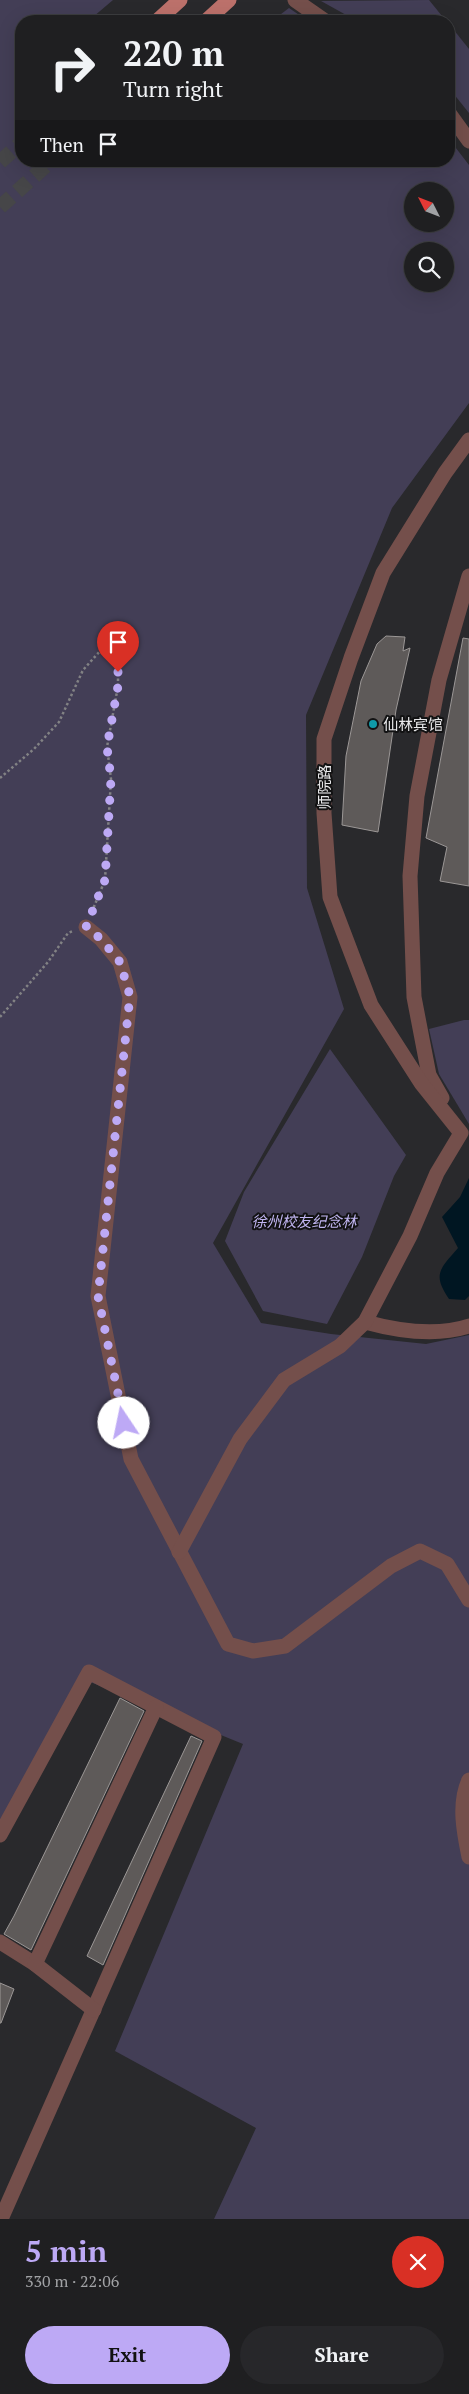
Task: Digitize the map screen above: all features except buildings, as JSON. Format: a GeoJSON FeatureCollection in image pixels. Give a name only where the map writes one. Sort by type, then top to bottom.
{"type":"FeatureCollection","features":[{"type":"Feature","properties":{"kind":"main road"},"geometry":{"type":"LineString","coordinates":[[164,15],[180,0]]}},
{"type":"Feature","properties":{"kind":"main road"},"geometry":{"type":"LineString","coordinates":[[213,15],[229,0]]}},
{"type":"Feature","properties":{"kind":"street"},"geometry":{"type":"LineString","coordinates":[[295,0],[316,15]]}},
{"type":"Feature","properties":{"kind":"street"},"geometry":{"type":"LineString","coordinates":[[455,121],[469,141]]}},
{"type":"Feature","properties":{"kind":"street","name":"师院路"},"geometry":{"type":"LineString","coordinates":[[465,1139],[421,1083],[371,1005],[330,897],[324,813],[324,738],[383,573],[445,473],[469,440]]}},
{"type":"Feature","properties":{"kind":"street"},"geometry":{"type":"LineString","coordinates":[[179,1552],[240,1439],[284,1380],[340,1346],[365,1322],[410,1236],[437,1174],[465,1139],[429,1075],[414,997],[410,876],[417,796],[439,680],[469,576]]}},
{"type":"Feature","properties":{"kind":"street"},"geometry":{"type":"LineString","coordinates":[[86,927],[101,939],[120,962],[130,996],[98,1296],[131,1459],[228,1644],[253,1651],[285,1646],[384,1572],[420,1551],[447,1564],[469,1600]]}},
{"type":"Feature","properties":{"kind":"street"},"geometry":{"type":"LineString","coordinates":[[365,1322],[386,1328],[428,1332],[469,1326]]}},
{"type":"Feature","properties":{"kind":"street"},"geometry":{"type":"LineString","coordinates":[[0,1835],[89,1672],[214,1737],[1,2219]]}},
{"type":"Feature","properties":{"kind":"street"},"geometry":{"type":"LineString","coordinates":[[34,1964],[156,1707]]}},
{"type":"Feature","properties":{"kind":"street"},"geometry":{"type":"LineString","coordinates":[[469,1780],[466,1786],[462,1827],[469,1857]]}},
{"type":"Feature","properties":{"kind":"street"},"geometry":{"type":"LineString","coordinates":[[0,1942],[34,1964],[94,2010]]}},
{"type":"Feature","properties":{"kind":"path"},"geometry":{"type":"LineString","coordinates":[[0,778],[34,749],[59,722],[83,670],[101,650],[118,658],[118,686],[107,747],[111,779],[105,880],[86,927],[68,933],[48,962],[0,1017]]}},
{"type":"Feature","properties":{"kind":"green space"},"geometry":{"type":"Polygon","coordinates":[[[0,0],[113,0],[95,15],[15,15],[15,167],[455,167],[455,147],[469,165],[469,403],[392,508],[306,715],[307,888],[344,1009],[213,1243],[261,1323],[331,1334],[426,1344],[469,1335],[469,2219],[214,2219],[256,2128],[115,2051],[243,1744],[83,1679],[0,1825],[0,0]]]}},
{"type":"Feature","properties":{"kind":"green space"},"geometry":{"type":"Polygon","coordinates":[[[429,0],[441,15],[346,15],[321,1],[429,0]]]}},
{"type":"Feature","properties":{"kind":"green space"},"geometry":{"type":"Polygon","coordinates":[[[289,8],[299,15],[280,15],[289,8]]]}},
{"type":"Feature","properties":{"kind":"green space"},"geometry":{"type":"Polygon","coordinates":[[[455,32],[469,49],[469,113],[455,96],[455,32]]]}},
{"type":"Feature","properties":{"kind":"green space"},"geometry":{"type":"Polygon","coordinates":[[[469,1020],[469,1124],[439,1074],[429,1029],[469,1020]]]}},
{"type":"Feature","properties":{"kind":"green space","name":"徐州校友纪念林"},"geometry":{"type":"Polygon","coordinates":[[[330,1049],[406,1155],[394,1176],[362,1257],[327,1324],[263,1311],[225,1241],[244,1192],[330,1049]]]}},
{"type":"Feature","properties":{"kind":"water"},"geometry":{"type":"Polygon","coordinates":[[[469,1178],[469,1296],[465,1300],[449,1299],[441,1283],[440,1272],[458,1248],[442,1217],[460,1197],[469,1178]]]}},
{"type":"Feature","properties":{"kind":"tunnel"},"geometry":{"type":"LineString","coordinates":[[0,162],[15,148]]}},
{"type":"Feature","properties":{"kind":"tunnel"},"geometry":{"type":"LineString","coordinates":[[0,207],[44,167]]}},
{"type":"Feature","properties":{"kind":"place","name":"仙林宾馆"},"geometry":{"type":"Point","coordinates":[373,724]}},
{"type":"Feature","properties":{"kind":"route"},"geometry":{"type":"LineString","coordinates":[[118,672],[118,686],[107,747],[111,779],[105,880],[86,927],[101,939],[120,962],[130,996],[98,1296],[124,1423]]}}]}
